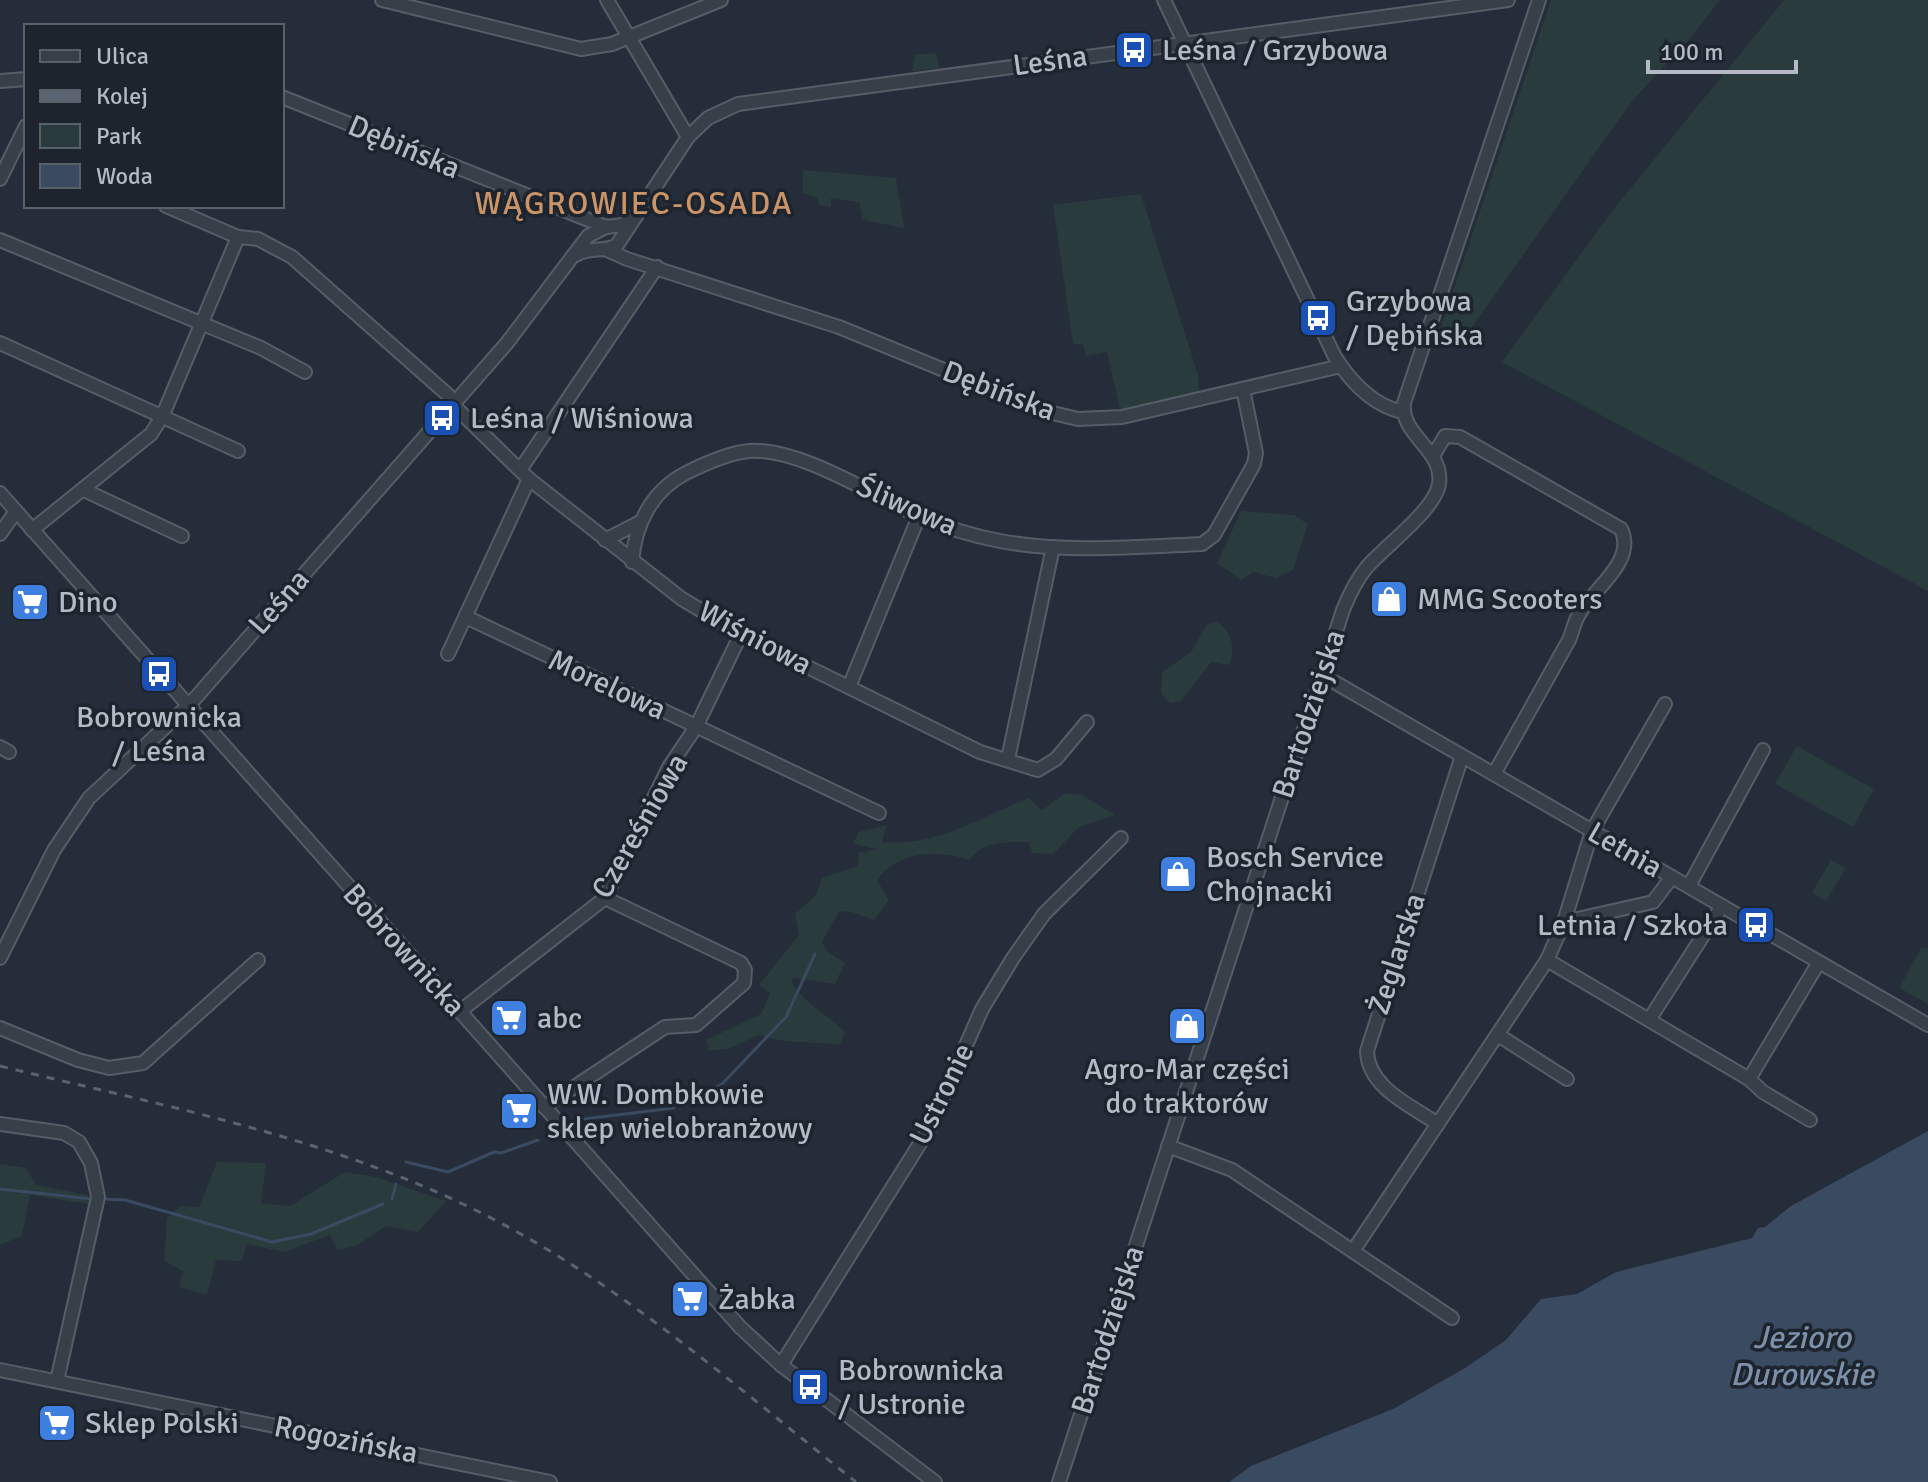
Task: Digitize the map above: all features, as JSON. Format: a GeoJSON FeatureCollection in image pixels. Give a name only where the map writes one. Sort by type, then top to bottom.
{"type":"FeatureCollection","features":[{"type":"Feature","properties":{"kind":"street"},"geometry":{"type":"LineString","coordinates":[[382,0],[581,49],[597,48],[628,37],[684,7],[721,0]]}},
{"type":"Feature","properties":{"kind":"street"},"geometry":{"type":"LineString","coordinates":[[607,0],[688,137]]}},
{"type":"Feature","properties":{"kind":"street"},"geometry":{"type":"LineString","coordinates":[[1164,0],[1341,366],[1376,402],[1403,412]]}},
{"type":"Feature","properties":{"kind":"street","name":"Leśna"},"geometry":{"type":"LineString","coordinates":[[0,958],[54,850],[83,805],[188,706],[520,329],[576,255],[607,237],[628,232],[639,208],[688,137],[713,115],[745,103],[1508,0]]}},
{"type":"Feature","properties":{"kind":"street"},"geometry":{"type":"LineString","coordinates":[[1494,774],[1569,640],[1577,616],[1625,550],[1626,539],[1621,529],[1460,437],[1445,436],[1433,456],[1406,424],[1403,412],[1535,1]]}},
{"type":"Feature","properties":{"kind":"street"},"geometry":{"type":"LineString","coordinates":[[0,81],[24,79]]}},
{"type":"Feature","properties":{"kind":"street","name":"Dębińska"},"geometry":{"type":"LineString","coordinates":[[284,98],[572,215],[637,261],[839,327],[1067,417],[1122,417],[1341,366]]}},
{"type":"Feature","properties":{"kind":"street"},"geometry":{"type":"LineString","coordinates":[[0,179],[23,144]]}},
{"type":"Feature","properties":{"kind":"street","name":"Wiśniowa"},"geometry":{"type":"LineString","coordinates":[[171,208],[238,237],[258,239],[292,257],[448,395],[453,405],[524,474],[682,599],[741,634],[980,752],[1038,770],[1056,759],[1087,722]]}},
{"type":"Feature","properties":{"kind":"street"},"geometry":{"type":"LineString","coordinates":[[32,530],[151,434],[162,417],[238,237]]}},
{"type":"Feature","properties":{"kind":"street"},"geometry":{"type":"LineString","coordinates":[[0,240],[261,348],[305,372]]}},
{"type":"Feature","properties":{"kind":"street"},"geometry":{"type":"LineString","coordinates":[[448,654],[524,474],[657,267]]}},
{"type":"Feature","properties":{"kind":"street"},"geometry":{"type":"LineString","coordinates":[[0,343],[238,451]]}},
{"type":"Feature","properties":{"kind":"street","name":"Śliwowa"},"geometry":{"type":"LineString","coordinates":[[632,562],[634,534],[640,521],[675,479],[702,465],[748,451],[776,453],[861,484],[919,516],[1001,542],[1053,547],[1202,544],[1214,535],[1254,464],[1256,453],[1243,389]]}},
{"type":"Feature","properties":{"kind":"street","name":"Bartodziejska"},"geometry":{"type":"LineString","coordinates":[[1059,1482],[1321,678],[1354,586],[1367,567],[1436,495],[1439,476],[1433,456]]}},
{"type":"Feature","properties":{"kind":"street"},"geometry":{"type":"LineString","coordinates":[[84,490],[182,536]]}},
{"type":"Feature","properties":{"kind":"street","name":"Bobrownicka"},"geometry":{"type":"LineString","coordinates":[[0,493],[720,1306],[781,1365],[935,1482]]}},
{"type":"Feature","properties":{"kind":"street"},"geometry":{"type":"LineString","coordinates":[[0,534],[16,511]]}},
{"type":"Feature","properties":{"kind":"street"},"geometry":{"type":"LineString","coordinates":[[849,687],[919,516]]}},
{"type":"Feature","properties":{"kind":"street","name":"Śliwowa"},"geometry":{"type":"LineString","coordinates":[[605,540],[640,521]]}},
{"type":"Feature","properties":{"kind":"street"},"geometry":{"type":"LineString","coordinates":[[1008,759],[1053,547]]}},
{"type":"Feature","properties":{"kind":"street","name":"Morelowa"},"geometry":{"type":"LineString","coordinates":[[466,617],[879,813]]}},
{"type":"Feature","properties":{"kind":"street","name":"Czereśniowa"},"geometry":{"type":"LineString","coordinates":[[459,1012],[605,898],[669,767],[696,727],[741,634]]}},
{"type":"Feature","properties":{"kind":"street","name":"Letnia"},"geometry":{"type":"LineString","coordinates":[[1321,678],[1336,683],[1928,1025]]}},
{"type":"Feature","properties":{"kind":"street"},"geometry":{"type":"LineString","coordinates":[[1353,1251],[1547,960],[1564,922],[1592,831],[1665,704]]}},
{"type":"Feature","properties":{"kind":"street"},"geometry":{"type":"LineString","coordinates":[[1689,886],[1763,750]]}},
{"type":"Feature","properties":{"kind":"street","name":"Żeglarska"},"geometry":{"type":"LineString","coordinates":[[1438,1124],[1379,1082],[1370,1070],[1367,1051],[1462,756]]}},
{"type":"Feature","properties":{"kind":"street","name":"Ustronie"},"geometry":{"type":"LineString","coordinates":[[781,1365],[929,1129],[982,1009],[1013,958],[1044,914],[1121,838]]}},
{"type":"Feature","properties":{"kind":"street"},"geometry":{"type":"LineString","coordinates":[[1564,922],[1653,902],[1672,877]]}},
{"type":"Feature","properties":{"kind":"street"},"geometry":{"type":"LineString","coordinates":[[544,1107],[665,1027],[696,1025],[744,983],[745,970],[741,963],[605,898]]}},
{"type":"Feature","properties":{"kind":"street"},"geometry":{"type":"LineString","coordinates":[[1649,1020],[1722,906]]}},
{"type":"Feature","properties":{"kind":"street"},"geometry":{"type":"LineString","coordinates":[[0,1028],[109,1068],[143,1063],[258,960]]}},
{"type":"Feature","properties":{"kind":"street"},"geometry":{"type":"LineString","coordinates":[[1547,960],[1749,1079],[1763,1092],[1810,1120]]}},
{"type":"Feature","properties":{"kind":"street"},"geometry":{"type":"LineString","coordinates":[[1749,1079],[1819,962]]}},
{"type":"Feature","properties":{"kind":"street"},"geometry":{"type":"LineString","coordinates":[[1498,1035],[1567,1079]]}},
{"type":"Feature","properties":{"kind":"street"},"geometry":{"type":"LineString","coordinates":[[0,1124],[64,1133],[79,1142],[91,1163],[98,1197],[57,1381]]}},
{"type":"Feature","properties":{"kind":"street"},"geometry":{"type":"LineString","coordinates":[[1168,1146],[1232,1170],[1452,1318]]}},
{"type":"Feature","properties":{"kind":"street","name":"Rogozińska"},"geometry":{"type":"LineString","coordinates":[[0,1370],[550,1482]]}},
{"type":"Feature","properties":{"kind":"street","name":"Bartodziejska"},"geometry":{"type":"LineString","coordinates":[[1052,1482],[1064,1462]]}},
{"type":"Feature","properties":{"kind":"green space"},"geometry":{"type":"Polygon","coordinates":[[[1551,0],[1720,0],[1687,42],[1632,101],[1465,337],[1457,340],[1439,333],[1551,0]]]}},
{"type":"Feature","properties":{"kind":"green space"},"geometry":{"type":"Polygon","coordinates":[[[1784,0],[1928,0],[1928,591],[1502,362],[1612,211],[1784,0]]]}},
{"type":"Feature","properties":{"kind":"green space"},"geometry":{"type":"Polygon","coordinates":[[[936,54],[940,68],[912,71],[915,55],[936,54]]]}},
{"type":"Feature","properties":{"kind":"green space"},"geometry":{"type":"Polygon","coordinates":[[[803,170],[896,178],[904,228],[863,220],[859,202],[831,198],[831,207],[819,205],[818,198],[803,193],[803,170]]]}},
{"type":"Feature","properties":{"kind":"green space"},"geometry":{"type":"Polygon","coordinates":[[[1141,194],[1198,375],[1199,392],[1120,410],[1107,352],[1086,356],[1083,344],[1073,344],[1053,205],[1141,194]]]}},
{"type":"Feature","properties":{"kind":"green space"},"geometry":{"type":"Polygon","coordinates":[[[1241,511],[1294,515],[1308,524],[1293,570],[1276,578],[1253,572],[1241,580],[1217,563],[1241,511]]]}},
{"type":"Feature","properties":{"kind":"green space"},"geometry":{"type":"Polygon","coordinates":[[[1217,621],[1231,640],[1230,665],[1211,662],[1181,701],[1170,703],[1161,693],[1162,672],[1191,652],[1206,626],[1217,621]]]}},
{"type":"Feature","properties":{"kind":"green space"},"geometry":{"type":"Polygon","coordinates":[[[1797,746],[1874,789],[1853,827],[1775,784],[1797,746]]]}},
{"type":"Feature","properties":{"kind":"green space"},"geometry":{"type":"Polygon","coordinates":[[[1065,793],[1082,795],[1115,815],[1079,827],[1053,854],[1032,853],[1029,842],[1012,842],[981,849],[970,860],[932,854],[907,858],[886,870],[877,880],[889,900],[874,920],[848,911],[839,912],[822,942],[827,951],[845,963],[835,984],[794,978],[791,981],[808,1002],[845,1032],[840,1045],[789,1042],[759,1035],[728,1049],[709,1051],[706,1040],[761,1014],[770,993],[759,985],[799,935],[795,914],[816,895],[822,878],[858,866],[859,853],[876,849],[854,844],[858,832],[887,825],[882,842],[921,840],[958,829],[1029,798],[1042,810],[1065,793]]]}},
{"type":"Feature","properties":{"kind":"green space"},"geometry":{"type":"Polygon","coordinates":[[[1831,860],[1846,868],[1826,901],[1812,893],[1831,860]]]}},
{"type":"Feature","properties":{"kind":"green space"},"geometry":{"type":"Polygon","coordinates":[[[1921,948],[1928,948],[1928,1004],[1899,988],[1921,948]]]}},
{"type":"Feature","properties":{"kind":"green space"},"geometry":{"type":"Polygon","coordinates":[[[217,1162],[266,1163],[261,1203],[290,1206],[345,1172],[376,1177],[446,1201],[418,1232],[386,1226],[356,1246],[337,1250],[330,1235],[284,1252],[247,1244],[242,1261],[216,1260],[207,1295],[179,1287],[183,1271],[164,1261],[167,1218],[181,1206],[199,1207],[217,1162]]]}},
{"type":"Feature","properties":{"kind":"green space"},"geometry":{"type":"Polygon","coordinates":[[[0,1164],[26,1168],[36,1185],[88,1195],[89,1204],[30,1195],[22,1236],[0,1245],[0,1164]]]}},
{"type":"Feature","properties":{"kind":"water","name":"Jezioro Durowskie"},"geometry":{"type":"Polygon","coordinates":[[[1928,1131],[1928,1482],[1229,1482],[1251,1466],[1393,1409],[1465,1368],[1506,1340],[1541,1299],[1577,1294],[1616,1272],[1752,1238],[1758,1228],[1765,1227],[1791,1206],[1928,1131]]]}},
{"type":"Feature","properties":{"kind":"waterway"},"geometry":{"type":"LineString","coordinates":[[686,1105],[722,1084],[786,1017],[815,954]]}},
{"type":"Feature","properties":{"kind":"waterway"},"geometry":{"type":"LineString","coordinates":[[575,1120],[674,1108]]}},
{"type":"Feature","properties":{"kind":"waterway"},"geometry":{"type":"LineString","coordinates":[[406,1162],[448,1172],[494,1152],[501,1153],[538,1140]]}},
{"type":"Feature","properties":{"kind":"waterway"},"geometry":{"type":"LineString","coordinates":[[392,1199],[396,1184]]}},
{"type":"Feature","properties":{"kind":"waterway"},"geometry":{"type":"LineString","coordinates":[[0,1189],[92,1199]]}},
{"type":"Feature","properties":{"kind":"waterway"},"geometry":{"type":"LineString","coordinates":[[103,1199],[125,1200],[272,1242],[311,1234],[383,1204]]}},
{"type":"Feature","properties":{"kind":"railway"},"geometry":{"type":"LineString","coordinates":[[0,1066],[190,1111],[315,1146],[436,1192],[495,1220],[544,1247],[636,1309],[856,1482]]}},
{"type":"Feature","properties":{"kind":"place","name":"Leśna / Grzybowa"},"geometry":{"type":"Point","coordinates":[1134,50]}},
{"type":"Feature","properties":{"kind":"place","name":"Grzybowa / Dębińska"},"geometry":{"type":"Point","coordinates":[1318,318]}},
{"type":"Feature","properties":{"kind":"place","name":"Leśna / Wiśniowa"},"geometry":{"type":"Point","coordinates":[442,418]}},
{"type":"Feature","properties":{"kind":"place","name":"MMG Scooters"},"geometry":{"type":"Point","coordinates":[1389,599]}},
{"type":"Feature","properties":{"kind":"place","name":"Dino"},"geometry":{"type":"Point","coordinates":[30,602]}},
{"type":"Feature","properties":{"kind":"place","name":"Bobrownicka / Leśna"},"geometry":{"type":"Point","coordinates":[159,674]}},
{"type":"Feature","properties":{"kind":"place","name":"Bosch Service Chojnacki"},"geometry":{"type":"Point","coordinates":[1178,874]}},
{"type":"Feature","properties":{"kind":"place","name":"Letnia / Szkoła"},"geometry":{"type":"Point","coordinates":[1756,925]}},
{"type":"Feature","properties":{"kind":"place","name":"abc"},"geometry":{"type":"Point","coordinates":[509,1018]}},
{"type":"Feature","properties":{"kind":"place","name":"Agro-Mar części do traktorów"},"geometry":{"type":"Point","coordinates":[1187,1026]}},
{"type":"Feature","properties":{"kind":"place","name":"W.W. Dombkowie sklep wielobranżowy"},"geometry":{"type":"Point","coordinates":[519,1111]}},
{"type":"Feature","properties":{"kind":"place","name":"Żabka"},"geometry":{"type":"Point","coordinates":[690,1299]}},
{"type":"Feature","properties":{"kind":"place","name":"Bobrownicka / Ustronie"},"geometry":{"type":"Point","coordinates":[810,1387]}},
{"type":"Feature","properties":{"kind":"place","name":"Sklep Polski"},"geometry":{"type":"Point","coordinates":[57,1423]}},
{"type":"Feature","properties":{"kind":"district","name":"WĄGROWIEC-OSADA"},"geometry":{"type":"Point","coordinates":[634,203]}}]}
